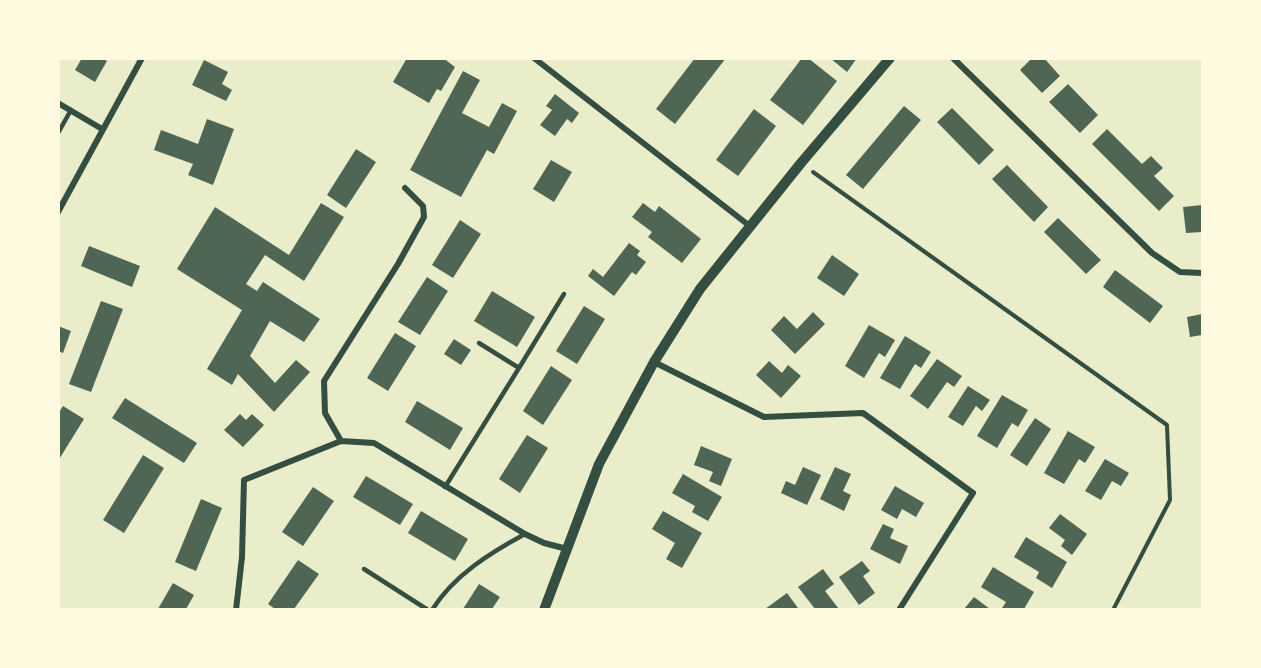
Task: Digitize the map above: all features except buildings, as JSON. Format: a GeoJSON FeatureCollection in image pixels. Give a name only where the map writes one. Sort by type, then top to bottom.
{"type":"FeatureCollection","features":[{"type":"Feature","properties":{"kind":"street"},"geometry":{"type":"LineString","coordinates":[[58,212],[142,58]]}},
{"type":"Feature","properties":{"kind":"street"},"geometry":{"type":"LineString","coordinates":[[534,58],[751,228]]}},
{"type":"Feature","properties":{"kind":"street"},"geometry":{"type":"LineString","coordinates":[[544,609],[599,464],[654,362],[699,289],[890,58]]}},
{"type":"Feature","properties":{"kind":"street"},"geometry":{"type":"LineString","coordinates":[[953,58],[1152,253],[1180,272],[1203,273]]}},
{"type":"Feature","properties":{"kind":"street"},"geometry":{"type":"LineString","coordinates":[[58,103],[102,129]]}},
{"type":"Feature","properties":{"kind":"street"},"geometry":{"type":"LineString","coordinates":[[341,441],[326,413],[324,381],[398,264],[424,217],[423,206],[405,188]]}},
{"type":"Feature","properties":{"kind":"street"},"geometry":{"type":"LineString","coordinates":[[654,362],[764,417],[863,413],[974,493],[899,609]]}},
{"type":"Feature","properties":{"kind":"street"},"geometry":{"type":"LineString","coordinates":[[236,609],[242,557],[244,480],[341,441],[374,443],[525,534],[544,543],[568,549]]}},
{"type":"Feature","properties":{"kind":"lane"},"geometry":{"type":"LineString","coordinates":[[58,133],[71,110]]}},
{"type":"Feature","properties":{"kind":"lane"},"geometry":{"type":"LineString","coordinates":[[445,487],[564,294]]}},
{"type":"Feature","properties":{"kind":"lane"},"geometry":{"type":"LineString","coordinates":[[479,343],[519,368]]}},
{"type":"Feature","properties":{"kind":"lane"},"geometry":{"type":"LineString","coordinates":[[364,569],[430,609],[442,594],[469,570],[492,552],[525,534]]}},
{"type":"Feature","properties":{"kind":"path"},"geometry":{"type":"LineString","coordinates":[[801,163],[1167,425],[1170,500],[1113,609]]}}]}
